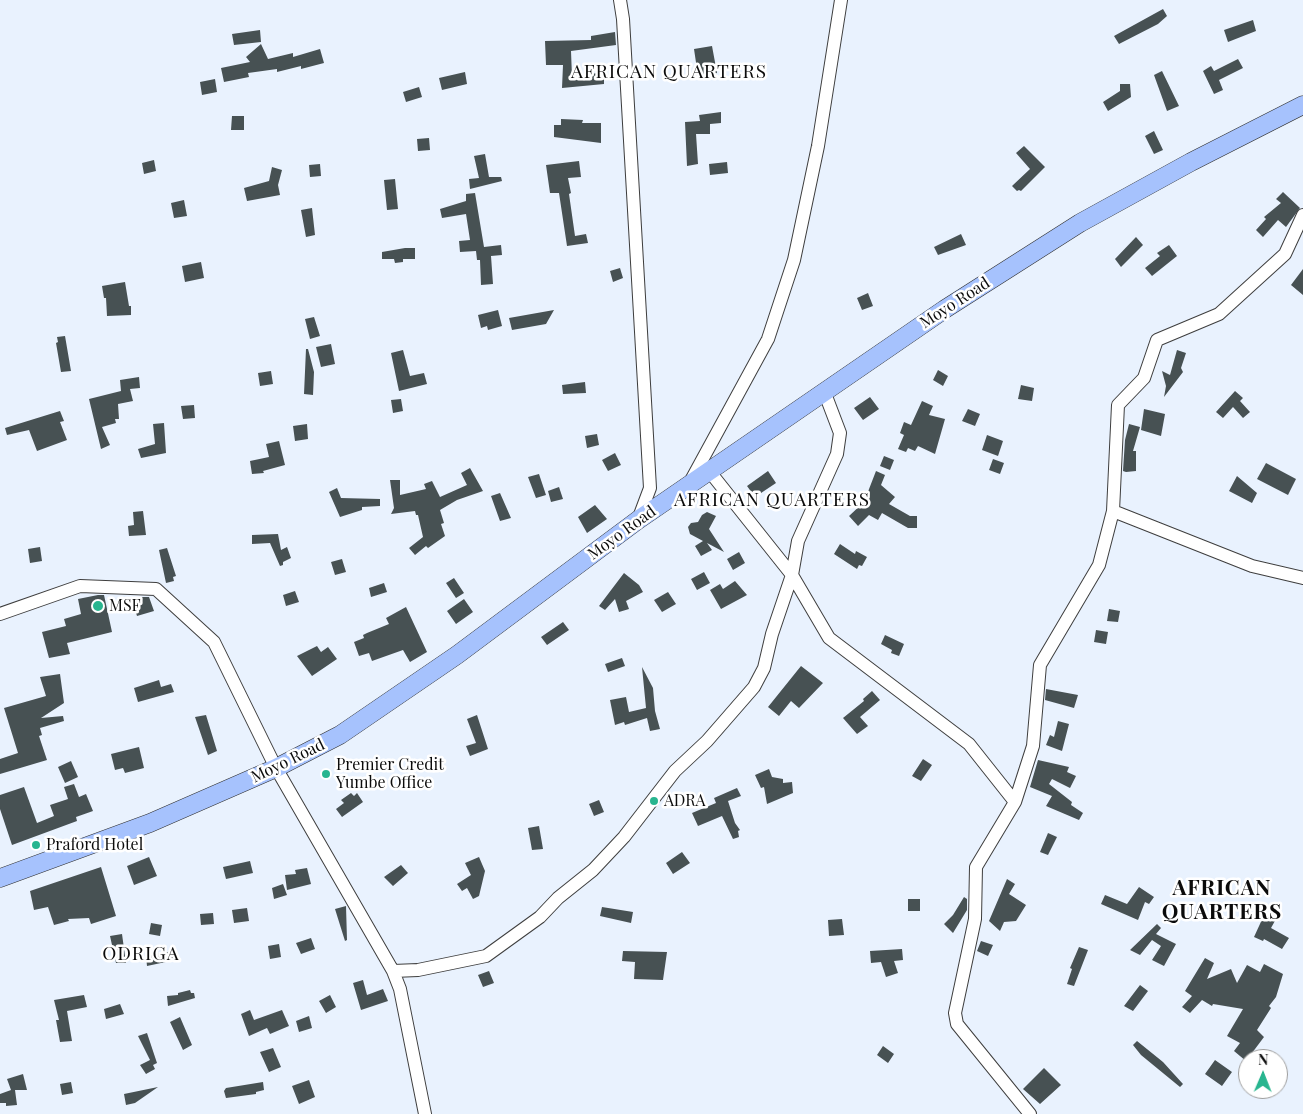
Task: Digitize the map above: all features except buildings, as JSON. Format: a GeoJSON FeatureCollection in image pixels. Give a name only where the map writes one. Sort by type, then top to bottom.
{"type":"FeatureCollection","features":[{"type":"Feature","properties":{"kind":"main road","name":"Moyo Road"},"geometry":{"type":"LineString","coordinates":[[0,878],[150,823],[276,768],[340,734],[450,661],[638,520],[946,309],[1080,223],[1191,162],[1303,105]]}},
{"type":"Feature","properties":{"kind":"street"},"geometry":{"type":"LineString","coordinates":[[620,0],[624,39],[650,488],[638,520]]}},
{"type":"Feature","properties":{"kind":"street"},"geometry":{"type":"LineString","coordinates":[[686,488],[768,339],[794,260],[818,146],[842,0]]}},
{"type":"Feature","properties":{"kind":"street"},"geometry":{"type":"LineString","coordinates":[[1030,1114],[957,1024],[955,1013],[975,919],[976,867],[1015,802],[1033,746],[1040,665],[1100,566],[1113,511],[1118,405],[1144,378],[1157,340],[1219,314],[1285,254],[1303,215]]}},
{"type":"Feature","properties":{"kind":"street"},"geometry":{"type":"LineString","coordinates":[[393,971],[418,970],[486,956],[540,917],[558,898],[593,870],[624,837],[674,772],[707,741],[754,687],[764,668],[772,634],[792,576],[798,541],[837,454],[840,433],[824,391]]}},
{"type":"Feature","properties":{"kind":"street"},"geometry":{"type":"LineString","coordinates":[[710,472],[792,576],[830,638],[968,744],[1015,802]]}},
{"type":"Feature","properties":{"kind":"street"},"geometry":{"type":"LineString","coordinates":[[1113,511],[1252,566],[1303,578]]}},
{"type":"Feature","properties":{"kind":"street"},"geometry":{"type":"LineString","coordinates":[[0,614],[80,586],[156,589],[214,642],[276,768],[393,971],[400,989],[425,1114]]}},
{"type":"Feature","properties":{"kind":"street"},"geometry":{"type":"LineString","coordinates":[[400,989],[418,970]]}},
{"type":"Feature","properties":{"kind":"place","name":"MSF"},"geometry":{"type":"Point","coordinates":[98,606]}},
{"type":"Feature","properties":{"kind":"place","name":"Premier Credit Yumbe Office"},"geometry":{"type":"Point","coordinates":[326,774]}},
{"type":"Feature","properties":{"kind":"place","name":"ADRA"},"geometry":{"type":"Point","coordinates":[654,801]}},
{"type":"Feature","properties":{"kind":"place","name":"Praford Hotel"},"geometry":{"type":"Point","coordinates":[36,845]}},
{"type":"Feature","properties":{"kind":"district","name":"AFRICAN QUARTERS"},"geometry":{"type":"Point","coordinates":[669,72]}},
{"type":"Feature","properties":{"kind":"district","name":"AFRICAN QUARTERS"},"geometry":{"type":"Point","coordinates":[772,500]}},
{"type":"Feature","properties":{"kind":"district","name":"AFRICAN QUARTERS"},"geometry":{"type":"Point","coordinates":[1222,900]}},
{"type":"Feature","properties":{"kind":"district","name":"ODRIGA"},"geometry":{"type":"Point","coordinates":[141,954]}}]}
